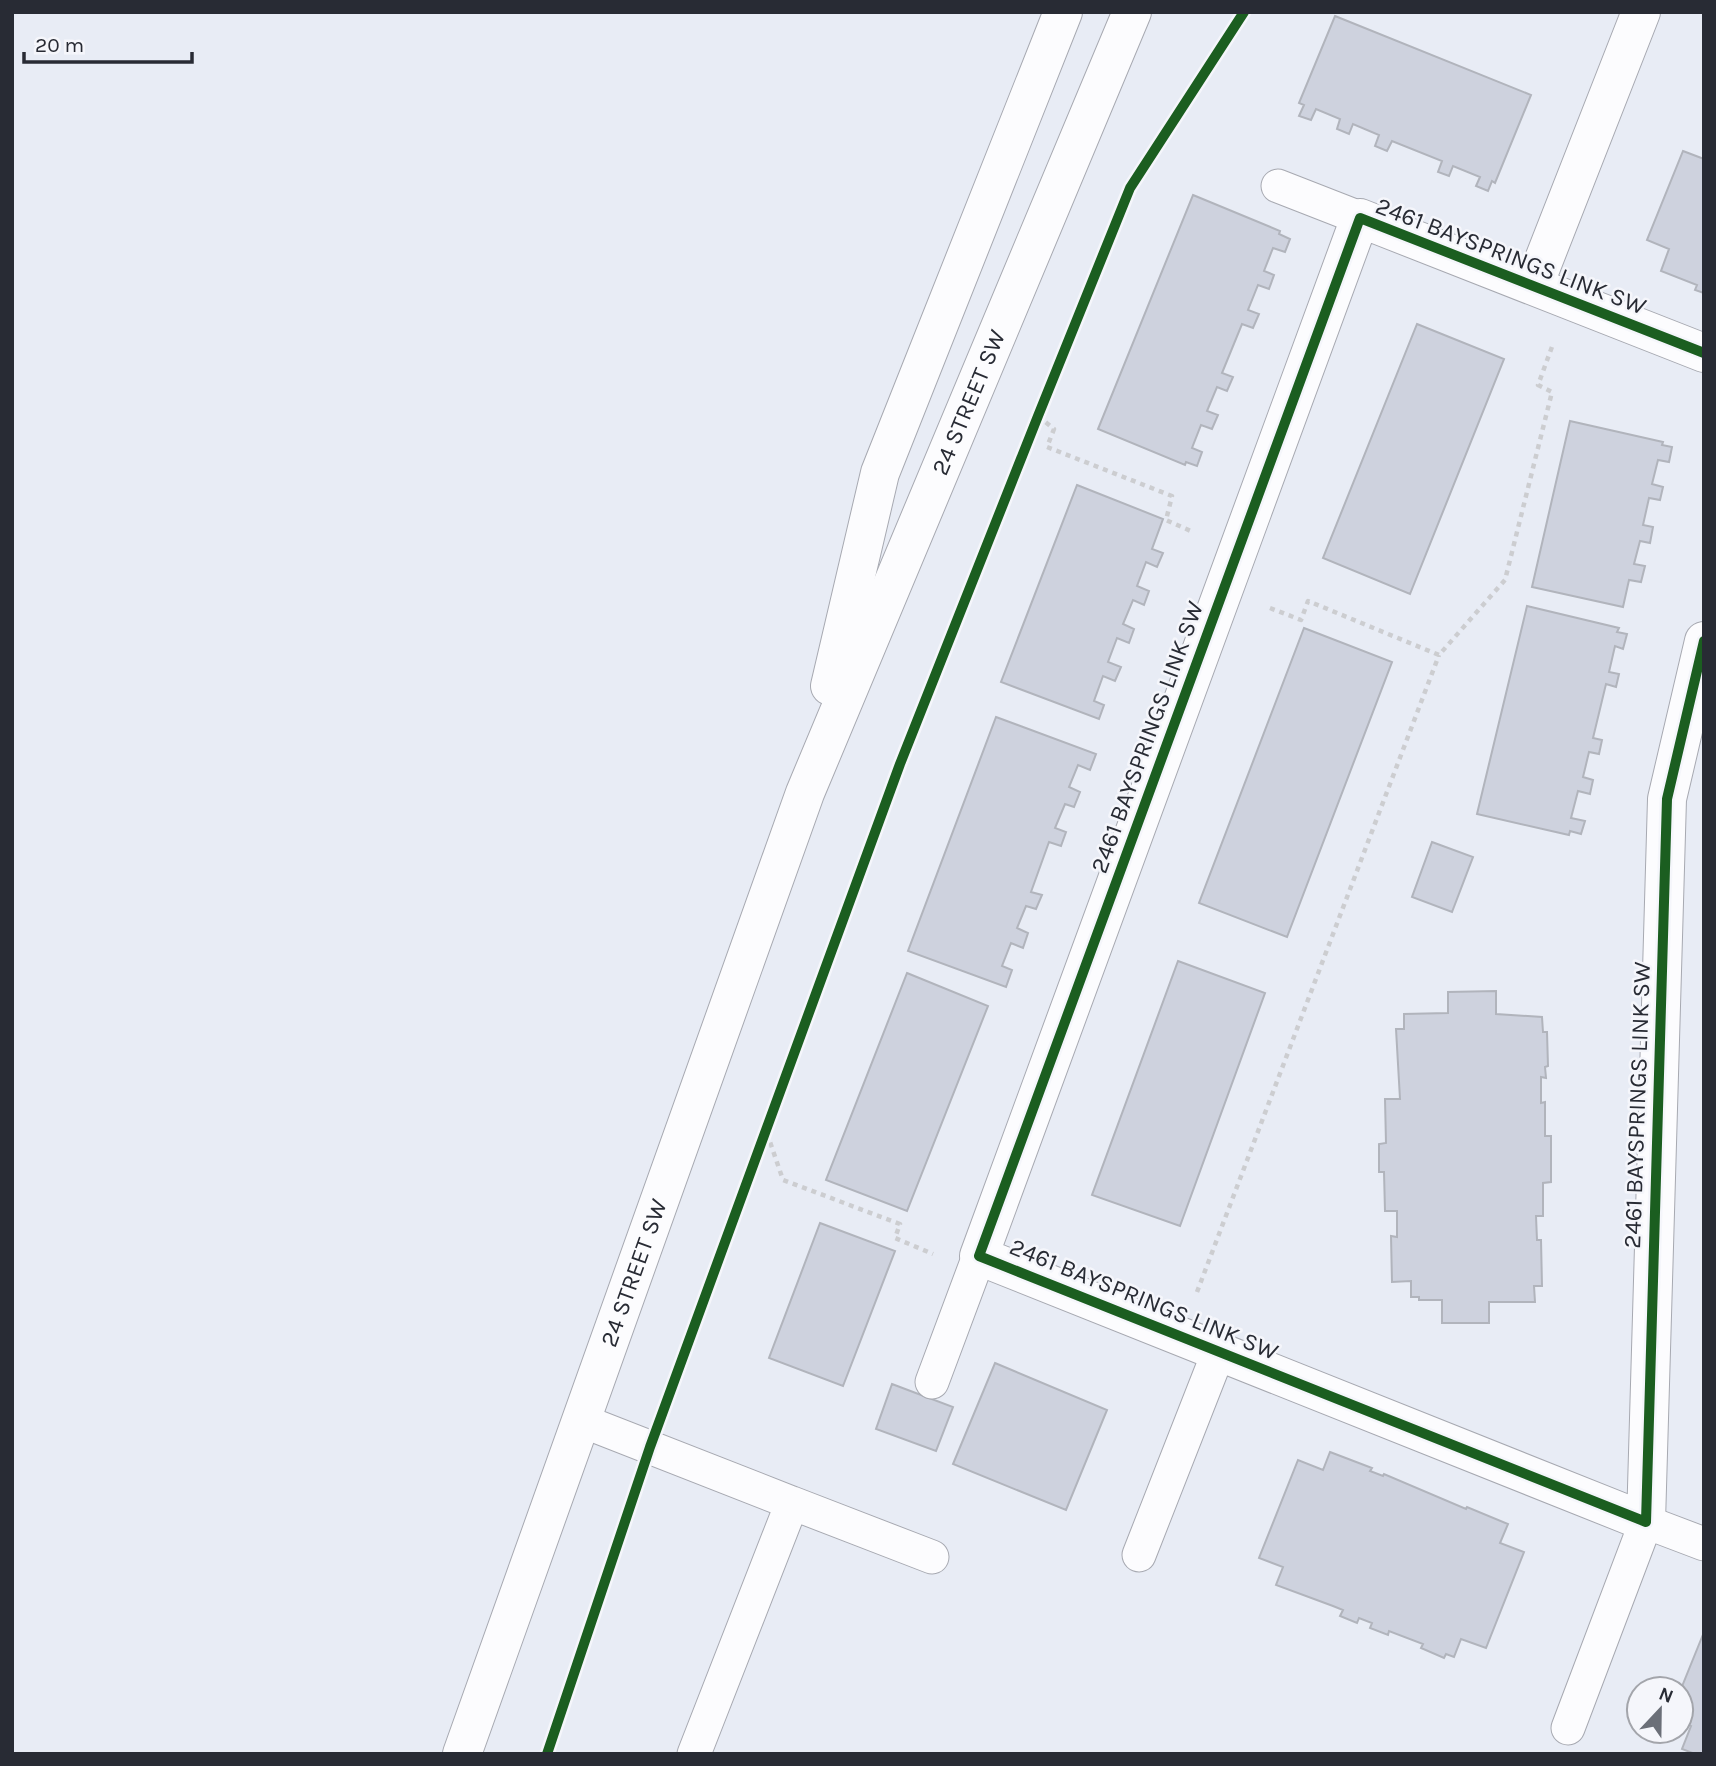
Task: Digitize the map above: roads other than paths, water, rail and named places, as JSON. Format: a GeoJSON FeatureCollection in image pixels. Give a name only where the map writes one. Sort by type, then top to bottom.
{"type":"FeatureCollection","features":[{"type":"Feature","properties":{"kind":"street","name":"24 STREET SW"},"geometry":{"type":"LineString","coordinates":[[805,793],[880,473],[1063,12]]}},
{"type":"Feature","properties":{"kind":"street","name":"2461 BAYSPRINGS LINK SW"},"geometry":{"type":"LineString","coordinates":[[1534,285],[1641,12]]}},
{"type":"Feature","properties":{"kind":"street","name":"24 STREET SW"},"geometry":{"type":"LineString","coordinates":[[462,1754],[805,793],[1134,17]]}},
{"type":"Feature","properties":{"kind":"street","name":"2461 BAYSPRINGS LINK SW"},"geometry":{"type":"LineString","coordinates":[[1704,353],[1360,218],[976,1263],[1180,1336],[1646,1522],[1667,799],[1704,641]]}},
{"type":"Feature","properties":{"kind":"lane"},"geometry":{"type":"LineString","coordinates":[[1278,186],[1360,218]]}},
{"type":"Feature","properties":{"kind":"lane"},"geometry":{"type":"LineString","coordinates":[[932,1382],[976,1263]]}},
{"type":"Feature","properties":{"kind":"lane"},"geometry":{"type":"LineString","coordinates":[[1139,1555],[1219,1352]]}},
{"type":"Feature","properties":{"kind":"lane"},"geometry":{"type":"LineString","coordinates":[[580,1420],[932,1557]]}},
{"type":"Feature","properties":{"kind":"lane"},"geometry":{"type":"LineString","coordinates":[[694,1754],[792,1503]]}},
{"type":"Feature","properties":{"kind":"lane"},"geometry":{"type":"LineString","coordinates":[[1568,1728],[1646,1522],[1704,1544]]}}]}
